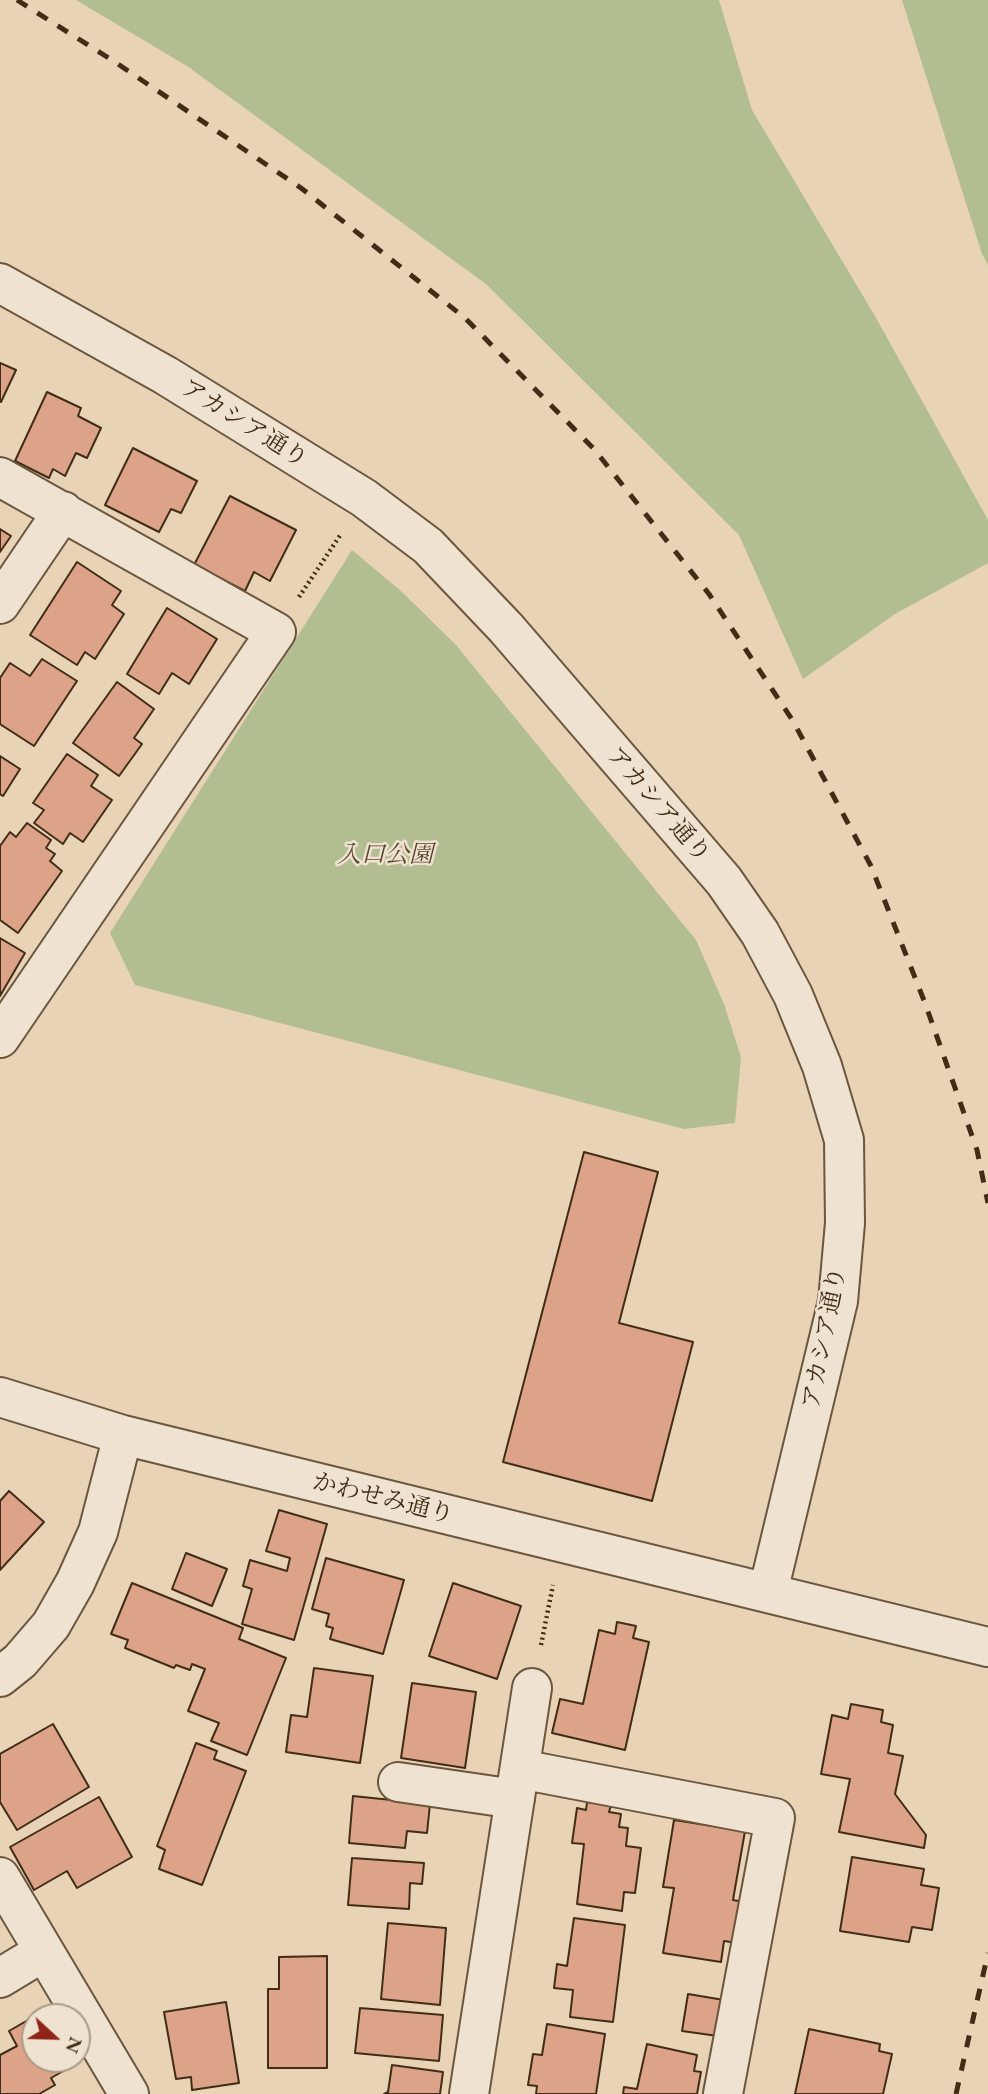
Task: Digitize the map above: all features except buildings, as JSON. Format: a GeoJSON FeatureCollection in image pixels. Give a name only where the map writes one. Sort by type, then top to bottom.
{"type":"FeatureCollection","features":[{"type":"Feature","properties":{"kind":"street","name":"アカシア通り"},"geometry":{"type":"LineString","coordinates":[[0,283],[165,375],[364,498],[428,547],[506,628],[724,881],[760,933],[793,995],[822,1066],[844,1140],[845,1223],[838,1301],[768,1592]]}},
{"type":"Feature","properties":{"kind":"street"},"geometry":{"type":"LineString","coordinates":[[0,477],[276,632],[0,1038]]}},
{"type":"Feature","properties":{"kind":"street"},"geometry":{"type":"LineString","coordinates":[[0,604],[63,511]]}},
{"type":"Feature","properties":{"kind":"street","name":"かわせみ通り"},"geometry":{"type":"LineString","coordinates":[[0,1397],[123,1435],[988,1647]]}},
{"type":"Feature","properties":{"kind":"street"},"geometry":{"type":"LineString","coordinates":[[0,1677],[20,1661],[51,1625],[75,1583],[98,1532],[123,1435]]}},
{"type":"Feature","properties":{"kind":"street"},"geometry":{"type":"LineString","coordinates":[[469,2094],[532,1688]]}},
{"type":"Feature","properties":{"kind":"street"},"geometry":{"type":"LineString","coordinates":[[398,1782],[518,1784],[775,1818],[723,2094]]}},
{"type":"Feature","properties":{"kind":"street"},"geometry":{"type":"LineString","coordinates":[[0,1877],[129,2094]]}},
{"type":"Feature","properties":{"kind":"street"},"geometry":{"type":"LineString","coordinates":[[0,1978],[43,1952]]}},
{"type":"Feature","properties":{"kind":"path"},"geometry":{"type":"LineString","coordinates":[[276,632],[364,498]]}},
{"type":"Feature","properties":{"kind":"path"},"geometry":{"type":"LineString","coordinates":[[532,1688],[562,1543]]}},
{"type":"Feature","properties":{"kind":"green space"},"geometry":{"type":"Polygon","coordinates":[[[76,0],[719,0],[752,110],[875,316],[988,520],[988,563],[895,614],[803,679],[739,535],[486,284],[187,66],[76,0]]]}},
{"type":"Feature","properties":{"kind":"green space"},"geometry":{"type":"Polygon","coordinates":[[[902,0],[988,0],[988,265],[982,254],[902,0]]]}},
{"type":"Feature","properties":{"kind":"green space","name":"入口公園"},"geometry":{"type":"Polygon","coordinates":[[[352,550],[402,592],[456,645],[696,940],[724,1004],[741,1057],[735,1123],[684,1129],[135,985],[110,933],[352,550]]]}},
{"type":"Feature","properties":{"kind":"railway"},"geometry":{"type":"LineString","coordinates":[[17,0],[115,62],[301,188],[465,318],[594,449],[709,594],[793,721],[871,866],[925,1003],[977,1150],[988,1203]]}},
{"type":"Feature","properties":{"kind":"railway"},"geometry":{"type":"LineString","coordinates":[[956,2094],[988,1953]]}}]}
